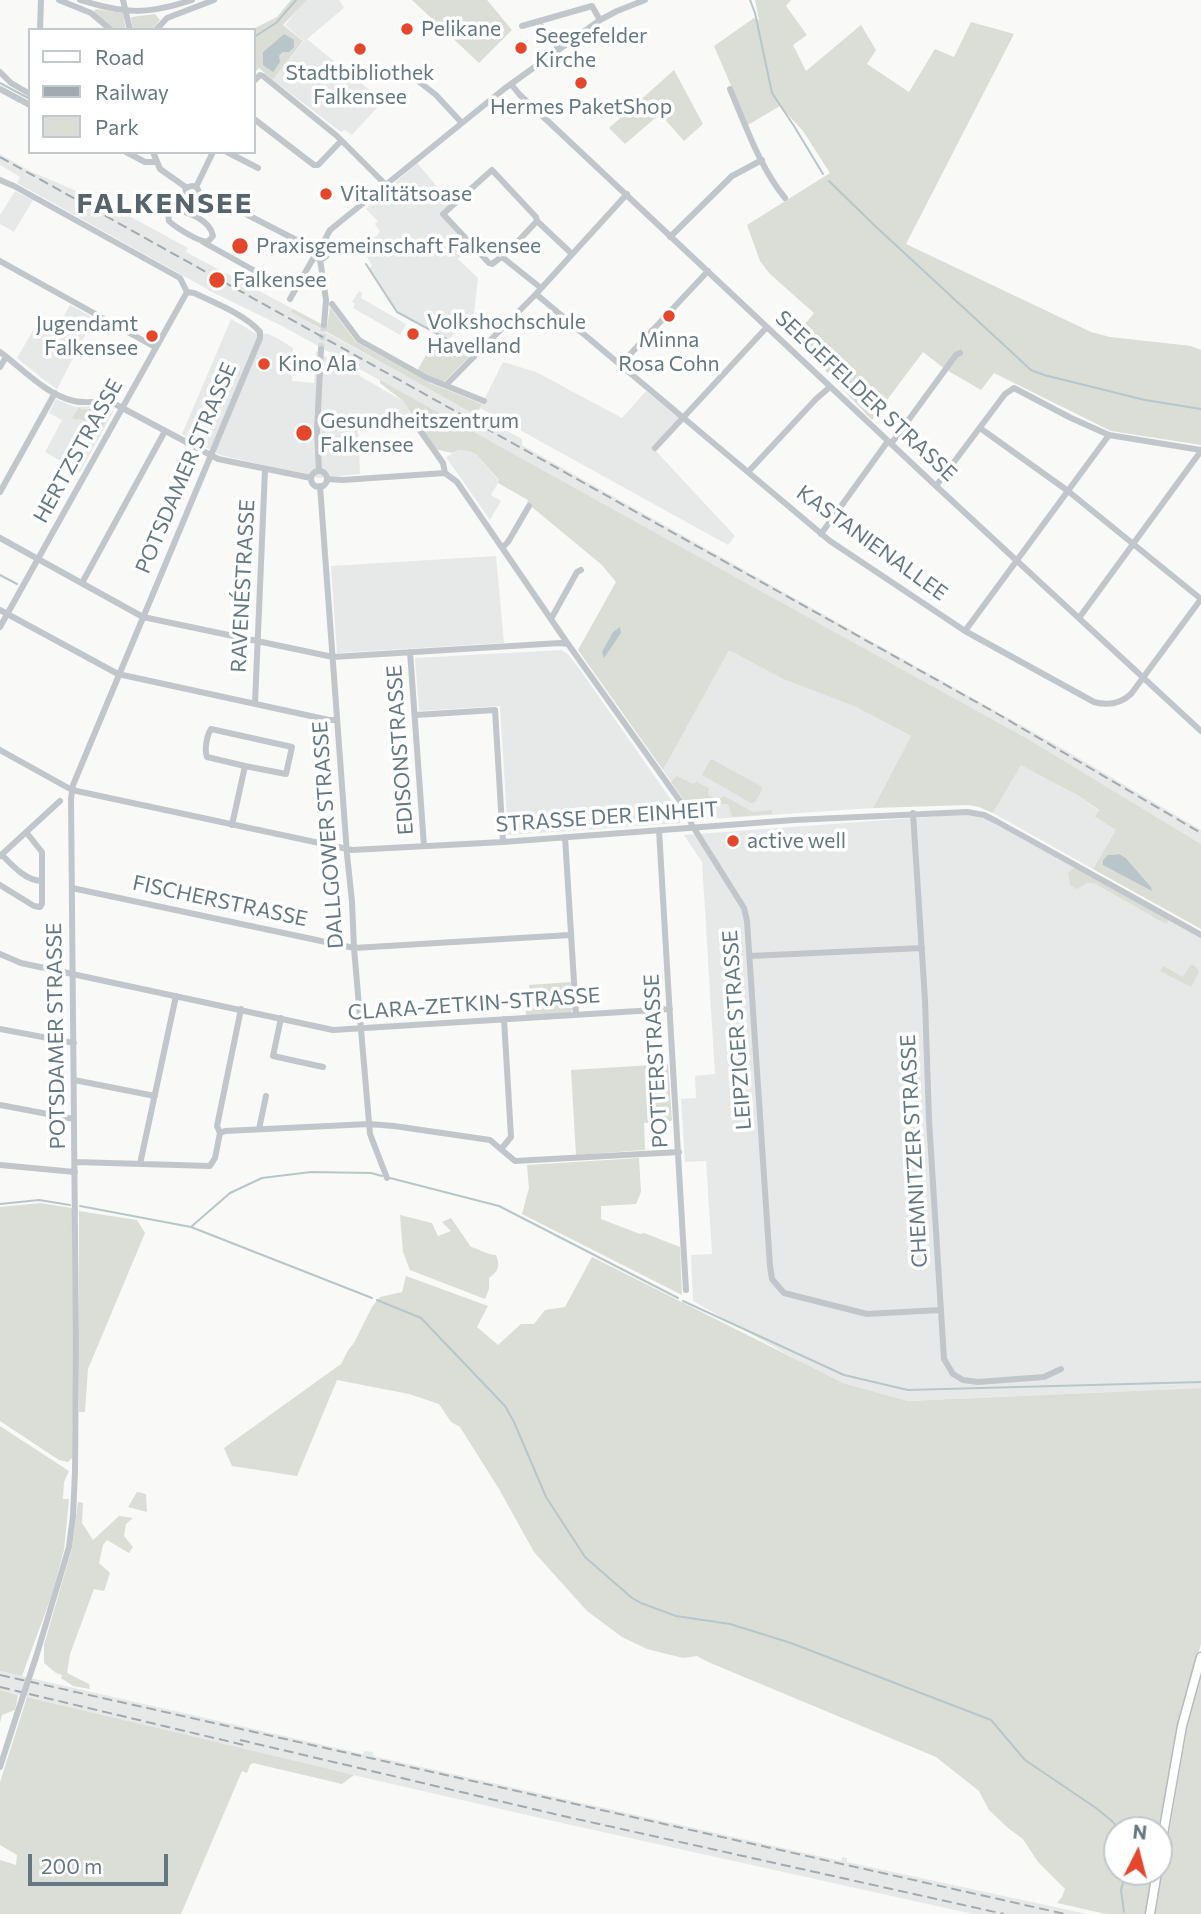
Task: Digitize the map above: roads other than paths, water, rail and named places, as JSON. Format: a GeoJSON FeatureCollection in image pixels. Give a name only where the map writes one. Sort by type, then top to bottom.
{"type":"FeatureCollection","features":[{"type":"Feature","properties":{"kind":"main road"},"geometry":{"type":"LineString","coordinates":[[1166,1816],[1177,1747],[1201,1657]]}},
{"type":"Feature","properties":{"kind":"main road"},"geometry":{"type":"LineString","coordinates":[[1150,1913],[1155,1886]]}},
{"type":"Feature","properties":{"kind":"street"},"geometry":{"type":"LineString","coordinates":[[40,28],[41,0]]}},
{"type":"Feature","properties":{"kind":"street"},"geometry":{"type":"LineString","coordinates":[[59,0],[91,13],[108,28]]}},
{"type":"Feature","properties":{"kind":"street"},"geometry":{"type":"LineString","coordinates":[[80,0],[126,12],[159,9],[192,0]]}},
{"type":"Feature","properties":{"kind":"street"},"geometry":{"type":"LineString","coordinates":[[124,0],[130,28]]}},
{"type":"Feature","properties":{"kind":"street"},"geometry":{"type":"LineString","coordinates":[[158,28],[164,21],[182,11],[214,0]]}},
{"type":"Feature","properties":{"kind":"street"},"geometry":{"type":"LineString","coordinates":[[323,243],[330,230],[461,122],[558,48],[600,20],[645,0]]}},
{"type":"Feature","properties":{"kind":"street"},"geometry":{"type":"LineString","coordinates":[[91,13],[93,4]]}},
{"type":"Feature","properties":{"kind":"street"},"geometry":{"type":"LineString","coordinates":[[523,26],[593,6],[600,20]]}},
{"type":"Feature","properties":{"kind":"street"},"geometry":{"type":"LineString","coordinates":[[159,9],[164,21]]}},
{"type":"Feature","properties":{"kind":"street"},"geometry":{"type":"LineString","coordinates":[[538,22],[558,48]]}},
{"type":"Feature","properties":{"kind":"street"},"geometry":{"type":"LineString","coordinates":[[399,66],[436,95],[461,122]]}},
{"type":"Feature","properties":{"kind":"street"},"geometry":{"type":"LineString","coordinates":[[0,72],[10,83],[28,93]]}},
{"type":"Feature","properties":{"kind":"street"},"geometry":{"type":"LineString","coordinates":[[256,79],[262,76],[341,141],[386,185]]}},
{"type":"Feature","properties":{"kind":"street","name":"SEEGEFELDER STRASSE"},"geometry":{"type":"LineString","coordinates":[[511,84],[670,237],[1201,731]]}},
{"type":"Feature","properties":{"kind":"street"},"geometry":{"type":"LineString","coordinates":[[0,89],[28,104]]}},
{"type":"Feature","properties":{"kind":"street"},"geometry":{"type":"LineString","coordinates":[[730,89],[762,160],[785,198]]}},
{"type":"Feature","properties":{"kind":"street"},"geometry":{"type":"LineString","coordinates":[[256,121],[314,165],[341,141]]}},
{"type":"Feature","properties":{"kind":"street"},"geometry":{"type":"LineString","coordinates":[[130,154],[145,162],[156,162]]}},
{"type":"Feature","properties":{"kind":"street"},"geometry":{"type":"LineString","coordinates":[[154,154],[160,169],[187,188]]}},
{"type":"Feature","properties":{"kind":"street"},"geometry":{"type":"LineString","coordinates":[[196,187],[212,154]]}},
{"type":"Feature","properties":{"kind":"street"},"geometry":{"type":"LineString","coordinates":[[231,154],[258,168]]}},
{"type":"Feature","properties":{"kind":"street"},"geometry":{"type":"LineString","coordinates":[[670,237],[732,176],[762,160]]}},
{"type":"Feature","properties":{"kind":"street"},"geometry":{"type":"LineString","coordinates":[[537,221],[502,257],[495,263],[489,263],[443,214],[492,170],[537,221],[572,254]]}},
{"type":"Feature","properties":{"kind":"street"},"geometry":{"type":"LineString","coordinates":[[0,180],[180,278],[187,292]]}},
{"type":"Feature","properties":{"kind":"street"},"geometry":{"type":"LineString","coordinates":[[187,188],[196,187]]}},
{"type":"Feature","properties":{"kind":"street"},"geometry":{"type":"LineString","coordinates":[[196,187],[199,191],[196,200],[177,201],[168,217],[169,221],[282,286],[290,282]]}},
{"type":"Feature","properties":{"kind":"street"},"geometry":{"type":"LineString","coordinates":[[187,188],[185,193],[197,217],[212,232],[213,236],[209,241],[203,242]]}},
{"type":"Feature","properties":{"kind":"street"},"geometry":{"type":"LineString","coordinates":[[446,385],[538,291],[627,194]]}},
{"type":"Feature","properties":{"kind":"street"},"geometry":{"type":"LineString","coordinates":[[199,195],[230,206],[312,248],[317,258],[326,300],[324,324]]}},
{"type":"Feature","properties":{"kind":"street"},"geometry":{"type":"LineString","coordinates":[[172,208],[197,217]]}},
{"type":"Feature","properties":{"kind":"street"},"geometry":{"type":"LineString","coordinates":[[312,248],[323,243]]}},
{"type":"Feature","properties":{"kind":"street"},"geometry":{"type":"LineString","coordinates":[[317,258],[325,258],[328,252],[323,243]]}},
{"type":"Feature","properties":{"kind":"street","name":"KASTANIENALLEE"},"geometry":{"type":"LineString","coordinates":[[502,257],[620,365],[821,534],[965,631],[1101,704],[1117,703],[1125,699],[1201,599]]}},
{"type":"Feature","properties":{"kind":"street"},"geometry":{"type":"LineString","coordinates":[[290,299],[317,258]]}},
{"type":"Feature","properties":{"kind":"street"},"geometry":{"type":"LineString","coordinates":[[0,261],[155,347]]}},
{"type":"Feature","properties":{"kind":"street"},"geometry":{"type":"LineString","coordinates":[[620,365],[708,271]]}},
{"type":"Feature","properties":{"kind":"street","name":"POTSDAMER STRASSE"},"geometry":{"type":"LineString","coordinates":[[0,1767],[65,1559],[73,1516],[76,1356],[72,790],[260,338],[256,327],[225,308],[187,292]]}},
{"type":"Feature","properties":{"kind":"street","name":"HERTZSTRASSE"},"geometry":{"type":"LineString","coordinates":[[0,627],[187,292]]}},
{"type":"Feature","properties":{"kind":"street"},"geometry":{"type":"LineString","coordinates":[[332,304],[359,340],[427,378],[484,401]]}},
{"type":"Feature","properties":{"kind":"street"},"geometry":{"type":"LineString","coordinates":[[655,448],[767,327]]}},
{"type":"Feature","properties":{"kind":"street"},"geometry":{"type":"LineString","coordinates":[[319,471],[317,417],[321,349]]}},
{"type":"Feature","properties":{"kind":"street"},"geometry":{"type":"LineString","coordinates":[[821,534],[889,442],[960,353]]}},
{"type":"Feature","properties":{"kind":"street"},"geometry":{"type":"LineString","coordinates":[[0,367],[3,354],[55,393],[72,401],[105,401],[122,407],[218,459],[311,478]]}},
{"type":"Feature","properties":{"kind":"street"},"geometry":{"type":"LineString","coordinates":[[748,472],[830,387]]}},
{"type":"Feature","properties":{"kind":"street"},"geometry":{"type":"LineString","coordinates":[[936,486],[1004,394],[1014,388],[1109,435],[1201,451],[1079,618]]}},
{"type":"Feature","properties":{"kind":"street"},"geometry":{"type":"LineString","coordinates":[[0,492],[55,393]]}},
{"type":"Feature","properties":{"kind":"street","name":"LEIPZIGER STRASSE"},"geometry":{"type":"LineString","coordinates":[[414,422],[443,463],[445,473],[457,482],[685,808],[744,908],[750,956],[772,1279],[784,1293],[867,1314],[940,1310]]}},
{"type":"Feature","properties":{"kind":"street"},"geometry":{"type":"LineString","coordinates":[[980,428],[1068,491],[1201,599]]}},
{"type":"Feature","properties":{"kind":"street"},"geometry":{"type":"LineString","coordinates":[[82,583],[165,432]]}},
{"type":"Feature","properties":{"kind":"street"},"geometry":{"type":"LineString","coordinates":[[965,631],[1109,435]]}},
{"type":"Feature","properties":{"kind":"street","name":"RAVENÉSTRASSE"},"geometry":{"type":"LineString","coordinates":[[255,703],[265,470]]}},
{"type":"Feature","properties":{"kind":"street"},"geometry":{"type":"LineString","coordinates":[[319,471],[326,474],[327,479],[326,483],[320,486],[315,485],[311,478],[319,471]]}},
{"type":"Feature","properties":{"kind":"street"},"geometry":{"type":"LineString","coordinates":[[327,479],[445,473]]}},
{"type":"Feature","properties":{"kind":"street","name":"DALLGOWER STRASSE"},"geometry":{"type":"LineString","coordinates":[[320,486],[369,1124],[372,1143],[387,1178]]}},
{"type":"Feature","properties":{"kind":"street"},"geometry":{"type":"LineString","coordinates":[[503,547],[529,506]]}},
{"type":"Feature","properties":{"kind":"street"},"geometry":{"type":"LineString","coordinates":[[0,538],[143,617],[333,657],[568,644]]}},
{"type":"Feature","properties":{"kind":"street"},"geometry":{"type":"LineString","coordinates":[[551,619],[577,572],[581,570]]}},
{"type":"Feature","properties":{"kind":"street"},"geometry":{"type":"LineString","coordinates":[[0,610],[118,674],[337,720]]}},
{"type":"Feature","properties":{"kind":"street","name":"EDISONSTRASSE"},"geometry":{"type":"LineString","coordinates":[[410,652],[424,846]]}},
{"type":"Feature","properties":{"kind":"street"},"geometry":{"type":"LineString","coordinates":[[416,715],[495,710],[503,842]]}},
{"type":"Feature","properties":{"kind":"street"},"geometry":{"type":"LineString","coordinates":[[211,729],[292,747],[286,774],[245,766],[207,757],[205,751],[211,729]]}},
{"type":"Feature","properties":{"kind":"street","name":"STRASSE DER EINHEIT"},"geometry":{"type":"LineString","coordinates":[[0,750],[72,790],[346,849],[503,842],[959,811],[984,815],[1201,935]]}},
{"type":"Feature","properties":{"kind":"street"},"geometry":{"type":"LineString","coordinates":[[232,825],[245,766]]}},
{"type":"Feature","properties":{"kind":"street"},"geometry":{"type":"LineString","coordinates":[[41,881],[17,871],[1,854],[60,801]]}},
{"type":"Feature","properties":{"kind":"street","name":"CHEMNITZER STRASSE"},"geometry":{"type":"LineString","coordinates":[[913,813],[944,1359],[953,1374],[963,1380],[1044,1377],[1061,1369]]}},
{"type":"Feature","properties":{"kind":"street","name":"POTTERSTRASSE"},"geometry":{"type":"LineString","coordinates":[[659,830],[686,1290]]}},
{"type":"Feature","properties":{"kind":"street"},"geometry":{"type":"LineString","coordinates":[[0,885],[34,906],[40,906],[43,901],[42,852],[26,832]]}},
{"type":"Feature","properties":{"kind":"street"},"geometry":{"type":"LineString","coordinates":[[565,837],[576,1014]]}},
{"type":"Feature","properties":{"kind":"street","name":"FISCHERSTRASSE"},"geometry":{"type":"LineString","coordinates":[[72,888],[354,948],[570,935]]}},
{"type":"Feature","properties":{"kind":"street"},"geometry":{"type":"LineString","coordinates":[[750,956],[922,948]]}},
{"type":"Feature","properties":{"kind":"street","name":"CLARA-ZETKIN-STRASSE"},"geometry":{"type":"LineString","coordinates":[[0,954],[21,963],[333,1030],[670,1009]]}},
{"type":"Feature","properties":{"kind":"street"},"geometry":{"type":"LineString","coordinates":[[140,1164],[176,996]]}},
{"type":"Feature","properties":{"kind":"street"},"geometry":{"type":"LineString","coordinates":[[75,1162],[210,1166],[215,1158],[220,1133],[217,1126],[241,1009]]}},
{"type":"Feature","properties":{"kind":"street"},"geometry":{"type":"LineString","coordinates":[[281,1018],[273,1056],[323,1067]]}},
{"type":"Feature","properties":{"kind":"street"},"geometry":{"type":"LineString","coordinates":[[502,1148],[511,1137],[504,1018]]}},
{"type":"Feature","properties":{"kind":"street"},"geometry":{"type":"LineString","coordinates":[[0,1029],[74,1043]]}},
{"type":"Feature","properties":{"kind":"street"},"geometry":{"type":"LineString","coordinates":[[74,1080],[155,1096]]}},
{"type":"Feature","properties":{"kind":"street"},"geometry":{"type":"LineString","coordinates":[[259,1129],[266,1096]]}},
{"type":"Feature","properties":{"kind":"street"},"geometry":{"type":"LineString","coordinates":[[0,1105],[74,1119]]}},
{"type":"Feature","properties":{"kind":"street"},"geometry":{"type":"LineString","coordinates":[[220,1133],[369,1124],[490,1140],[515,1161],[679,1152]]}},
{"type":"Feature","properties":{"kind":"street"},"geometry":{"type":"LineString","coordinates":[[0,1165],[75,1172]]}},
{"type":"Feature","properties":{"kind":"waterway"},"geometry":{"type":"LineString","coordinates":[[256,36],[276,23],[296,0]]}},
{"type":"Feature","properties":{"kind":"waterway"},"geometry":{"type":"LineString","coordinates":[[750,0],[772,93],[823,174]]}},
{"type":"Feature","properties":{"kind":"waterway"},"geometry":{"type":"LineString","coordinates":[[0,83],[28,98]]}},
{"type":"Feature","properties":{"kind":"waterway"},"geometry":{"type":"LineString","coordinates":[[829,181],[1031,370],[1145,400],[1201,409]]}},
{"type":"Feature","properties":{"kind":"waterway"},"geometry":{"type":"LineString","coordinates":[[366,264],[397,312],[471,352]]}},
{"type":"Feature","properties":{"kind":"waterway"},"geometry":{"type":"LineString","coordinates":[[0,575],[17,584]]}},
{"type":"Feature","properties":{"kind":"waterway"},"geometry":{"type":"LineString","coordinates":[[192,1226],[230,1193],[262,1178],[311,1172],[371,1173],[382,1176]]}},
{"type":"Feature","properties":{"kind":"waterway"},"geometry":{"type":"LineString","coordinates":[[390,1178],[499,1206],[678,1298]]}},
{"type":"Feature","properties":{"kind":"waterway"},"geometry":{"type":"LineString","coordinates":[[0,1204],[39,1200],[70,1205]]}},
{"type":"Feature","properties":{"kind":"waterway"},"geometry":{"type":"LineString","coordinates":[[80,1206],[191,1227],[372,1298]]}},
{"type":"Feature","properties":{"kind":"waterway"},"geometry":{"type":"LineString","coordinates":[[377,1300],[421,1318],[505,1406],[546,1497],[585,1557],[632,1598],[676,1616],[730,1624],[791,1643],[991,1720],[1025,1760],[1106,1816]]}},
{"type":"Feature","properties":{"kind":"waterway"},"geometry":{"type":"LineString","coordinates":[[683,1301],[844,1375],[908,1390],[1201,1382]]}},
{"type":"Feature","properties":{"kind":"waterway"},"geometry":{"type":"LineString","coordinates":[[1122,1886],[1124,1912]]}},
{"type":"Feature","properties":{"kind":"tunnel"},"geometry":{"type":"LineString","coordinates":[[321,349],[324,325]]}},
{"type":"Feature","properties":{"kind":"railway"},"geometry":{"type":"LineString","coordinates":[[0,157],[996,713],[1201,833]]}},
{"type":"Feature","properties":{"kind":"railway"},"geometry":{"type":"LineString","coordinates":[[0,1675],[1065,1914]]}},
{"type":"Feature","properties":{"kind":"railway"},"geometry":{"type":"LineString","coordinates":[[0,1687],[248,1746]]}},
{"type":"Feature","properties":{"kind":"railway"},"geometry":{"type":"LineString","coordinates":[[240,1740],[563,1816],[1004,1914]]}},
{"type":"Feature","properties":{"kind":"place","name":"Pelikane"},"geometry":{"type":"Point","coordinates":[407,29]}},
{"type":"Feature","properties":{"kind":"place","name":"Seegefelder Kirche"},"geometry":{"type":"Point","coordinates":[521,48]}},
{"type":"Feature","properties":{"kind":"place","name":"Stadtbibliothek Falkensee"},"geometry":{"type":"Point","coordinates":[360,49]}},
{"type":"Feature","properties":{"kind":"place","name":"Hermes PaketShop"},"geometry":{"type":"Point","coordinates":[581,83]}},
{"type":"Feature","properties":{"kind":"place","name":"Vitalitätsoase"},"geometry":{"type":"Point","coordinates":[326,194]}},
{"type":"Feature","properties":{"kind":"place","name":"Praxisgemeinschaft Falkensee"},"geometry":{"type":"Point","coordinates":[240,246]}},
{"type":"Feature","properties":{"kind":"place","name":"Falkensee"},"geometry":{"type":"Point","coordinates":[217,280]}},
{"type":"Feature","properties":{"kind":"place","name":"Minna Rosa Cohn"},"geometry":{"type":"Point","coordinates":[669,316]}},
{"type":"Feature","properties":{"kind":"place","name":"Volkshochschule Havelland"},"geometry":{"type":"Point","coordinates":[413,334]}},
{"type":"Feature","properties":{"kind":"place","name":"Jugendamt Falkensee"},"geometry":{"type":"Point","coordinates":[152,336]}},
{"type":"Feature","properties":{"kind":"place","name":"Kino Ala"},"geometry":{"type":"Point","coordinates":[264,364]}},
{"type":"Feature","properties":{"kind":"place","name":"Gesundheitszentrum Falkensee"},"geometry":{"type":"Point","coordinates":[304,433]}},
{"type":"Feature","properties":{"kind":"place","name":"active well"},"geometry":{"type":"Point","coordinates":[733,841]}},
{"type":"Feature","properties":{"kind":"district","name":"FALKENSEE"},"geometry":{"type":"Point","coordinates":[165,204]}}]}
